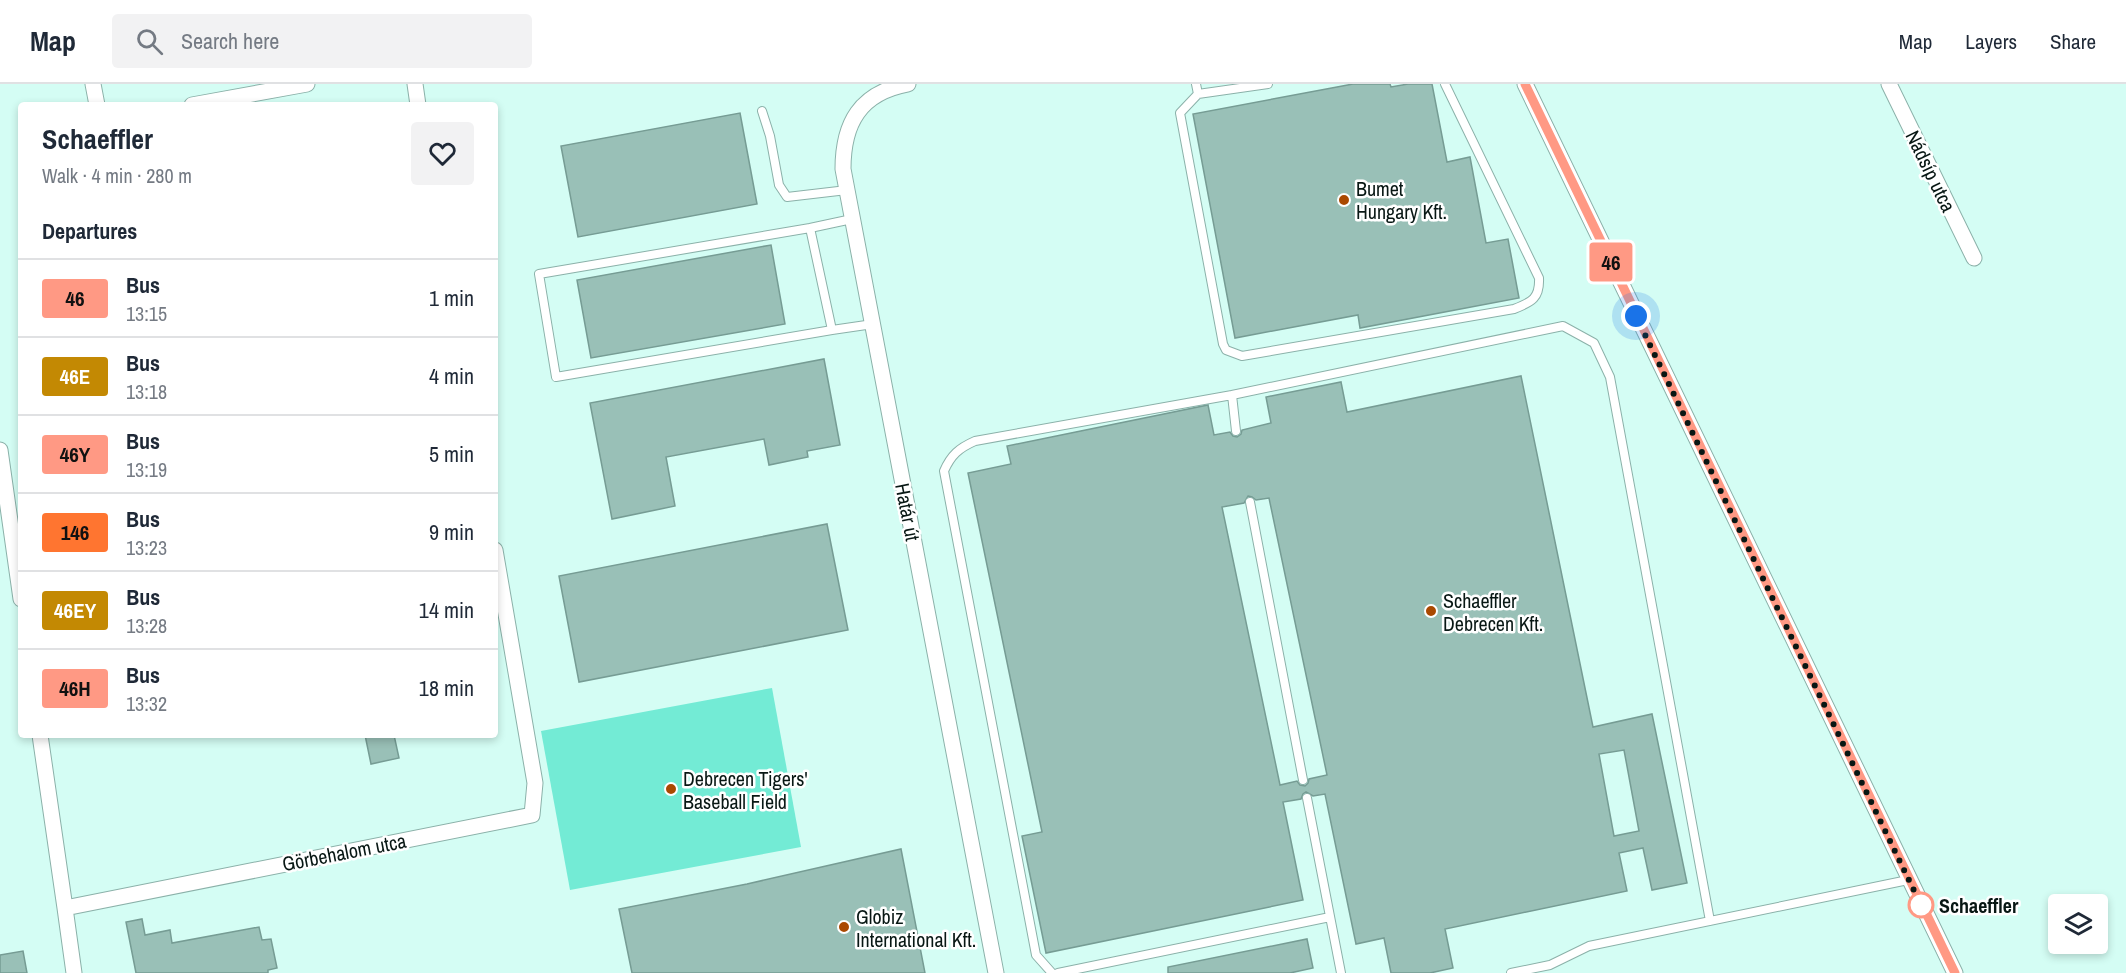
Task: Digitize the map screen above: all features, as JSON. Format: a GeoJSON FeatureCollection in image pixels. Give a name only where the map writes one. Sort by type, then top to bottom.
{"type":"FeatureCollection","features":[{"type":"Feature","properties":{"kind":"street"},"geometry":{"type":"LineString","coordinates":[[93,84],[96,102]]}},
{"type":"Feature","properties":{"kind":"street"},"geometry":{"type":"LineString","coordinates":[[415,84],[418,102]]}},
{"type":"Feature","properties":{"kind":"street","name":"Határ út"},"geometry":{"type":"LineString","coordinates":[[908,84],[877,94],[855,116],[843,149],[843,169],[996,973]]}},
{"type":"Feature","properties":{"kind":"street"},"geometry":{"type":"LineString","coordinates":[[1525,84],[1908,880],[1955,973]]}},
{"type":"Feature","properties":{"kind":"street","name":"Nádsíp utca"},"geometry":{"type":"LineString","coordinates":[[1889,84],[1974,258]]}},
{"type":"Feature","properties":{"kind":"street"},"geometry":{"type":"LineString","coordinates":[[208,102],[298,85]]}},
{"type":"Feature","properties":{"kind":"street"},"geometry":{"type":"LineString","coordinates":[[0,450],[18,578]]}},
{"type":"Feature","properties":{"kind":"street","name":"Görbehalom utca"},"geometry":{"type":"LineString","coordinates":[[64,908],[532,814],[535,783],[498,567]]}},
{"type":"Feature","properties":{"kind":"street"},"geometry":{"type":"LineString","coordinates":[[40,738],[74,973]]}},
{"type":"Feature","properties":{"kind":"lane"},"geometry":{"type":"LineString","coordinates":[[1196,84],[1198,94]]}},
{"type":"Feature","properties":{"kind":"lane"},"geometry":{"type":"LineString","coordinates":[[1268,84],[1198,94],[1180,113],[1223,344],[1226,350],[1242,356],[1514,309],[1529,303],[1535,297],[1539,288],[1539,278],[1445,84]]}},
{"type":"Feature","properties":{"kind":"lane"},"geometry":{"type":"LineString","coordinates":[[762,111],[770,136],[779,185],[787,197],[847,190]]}},
{"type":"Feature","properties":{"kind":"lane"},"geometry":{"type":"LineString","coordinates":[[852,219],[539,274],[556,377],[873,324]]}},
{"type":"Feature","properties":{"kind":"lane"},"geometry":{"type":"LineString","coordinates":[[810,228],[832,330]]}},
{"type":"Feature","properties":{"kind":"lane"},"geometry":{"type":"LineString","coordinates":[[1052,973],[1036,955],[944,471],[950,458],[960,448],[975,441],[1232,395],[1563,326],[1594,343],[1610,377],[1710,921]]}},
{"type":"Feature","properties":{"kind":"lane"},"geometry":{"type":"LineString","coordinates":[[1232,395],[1236,431]]}},
{"type":"Feature","properties":{"kind":"lane"},"geometry":{"type":"LineString","coordinates":[[1250,502],[1303,780]]}},
{"type":"Feature","properties":{"kind":"lane"},"geometry":{"type":"LineString","coordinates":[[1307,798],[1341,973]]}},
{"type":"Feature","properties":{"kind":"lane"},"geometry":{"type":"LineString","coordinates":[[1511,973],[1551,965],[1589,946],[1908,880]]}},
{"type":"Feature","properties":{"kind":"lane"},"geometry":{"type":"LineString","coordinates":[[1058,973],[1330,917]]}},
{"type":"Feature","properties":{"kind":"green space","name":"Debrecen Tigers' Baseball Field"},"geometry":{"type":"Polygon","coordinates":[[[772,688],[801,847],[570,890],[541,731],[772,688]]]}},
{"type":"Feature","properties":{"kind":"building","name":"Bumet Hungary Kft."},"geometry":{"type":"Polygon","coordinates":[[[1353,84],[1390,84],[1391,87],[1432,84],[1447,162],[1470,157],[1486,243],[1508,239],[1519,298],[1360,328],[1358,315],[1235,338],[1193,114],[1353,84]]]}},
{"type":"Feature","properties":{"kind":"building"},"geometry":{"type":"Polygon","coordinates":[[[740,113],[757,204],[578,237],[561,146],[740,113]]]}},
{"type":"Feature","properties":{"kind":"building"},"geometry":{"type":"Polygon","coordinates":[[[771,245],[785,324],[591,358],[577,280],[771,245]]]}},
{"type":"Feature","properties":{"kind":"building"},"geometry":{"type":"Polygon","coordinates":[[[824,359],[840,445],[807,451],[808,457],[769,465],[764,439],[666,457],[675,506],[612,519],[590,403],[824,359]]]}},
{"type":"Feature","properties":{"kind":"building","name":"Schaeffler Debrecen Kft."},"geometry":{"type":"Polygon","coordinates":[[[1521,376],[1593,727],[1652,714],[1687,883],[1652,890],[1643,848],[1619,853],[1627,891],[1445,929],[1453,968],[1430,973],[1391,973],[1384,938],[1356,944],[1325,794],[1313,796],[1306,792],[1301,799],[1283,802],[1303,900],[1046,953],[1022,836],[1042,832],[968,473],[1011,464],[1007,446],[1208,405],[1214,435],[1230,432],[1237,437],[1242,430],[1271,423],[1266,397],[1341,382],[1347,412],[1521,376]],[[1248,496],[1244,503],[1222,507],[1280,785],[1297,781],[1300,785],[1305,786],[1309,779],[1327,775],[1269,498],[1256,500],[1248,496]],[[1624,750],[1599,754],[1614,836],[1639,831],[1624,750]]]}},
{"type":"Feature","properties":{"kind":"building"},"geometry":{"type":"Polygon","coordinates":[[[827,524],[848,630],[579,682],[559,576],[827,524]]]}},
{"type":"Feature","properties":{"kind":"building"},"geometry":{"type":"Polygon","coordinates":[[[366,738],[395,738],[399,758],[371,764],[366,738]]]}},
{"type":"Feature","properties":{"kind":"building"},"geometry":{"type":"Polygon","coordinates":[[[901,849],[925,973],[632,973],[619,909],[747,884],[901,849]]]}},
{"type":"Feature","properties":{"kind":"building"},"geometry":{"type":"Polygon","coordinates":[[[142,919],[145,935],[170,930],[172,943],[259,927],[262,940],[271,939],[277,968],[268,970],[268,973],[136,973],[126,922],[142,919]]]}},
{"type":"Feature","properties":{"kind":"building"},"geometry":{"type":"Polygon","coordinates":[[[1307,939],[1313,968],[1290,973],[1168,973],[1168,967],[1307,939]]]}},
{"type":"Feature","properties":{"kind":"building"},"geometry":{"type":"Polygon","coordinates":[[[23,951],[27,973],[0,973],[0,955],[23,951]]]}},
{"type":"Feature","properties":{"kind":"bus line","name":"46"},"geometry":{"type":"LineString","coordinates":[[1525,84],[1900,864],[1955,973]]}},
{"type":"Feature","properties":{"kind":"place","name":"Bumet Hungary Kft."},"geometry":{"type":"Point","coordinates":[1344,200]}},
{"type":"Feature","properties":{"kind":"place","name":"Schaeffler Debrecen Kft."},"geometry":{"type":"Point","coordinates":[1431,611]}},
{"type":"Feature","properties":{"kind":"place","name":"Debrecen Tigers' Baseball Field"},"geometry":{"type":"Point","coordinates":[671,789]}},
{"type":"Feature","properties":{"kind":"place","name":"Schaeffler"},"geometry":{"type":"Point","coordinates":[1921,905]}},
{"type":"Feature","properties":{"kind":"place","name":"Globiz International Kft."},"geometry":{"type":"Point","coordinates":[844,927]}},
{"type":"Feature","properties":{"kind":"route"},"geometry":{"type":"LineString","coordinates":[[1636,316],[1921,905]]}}]}
